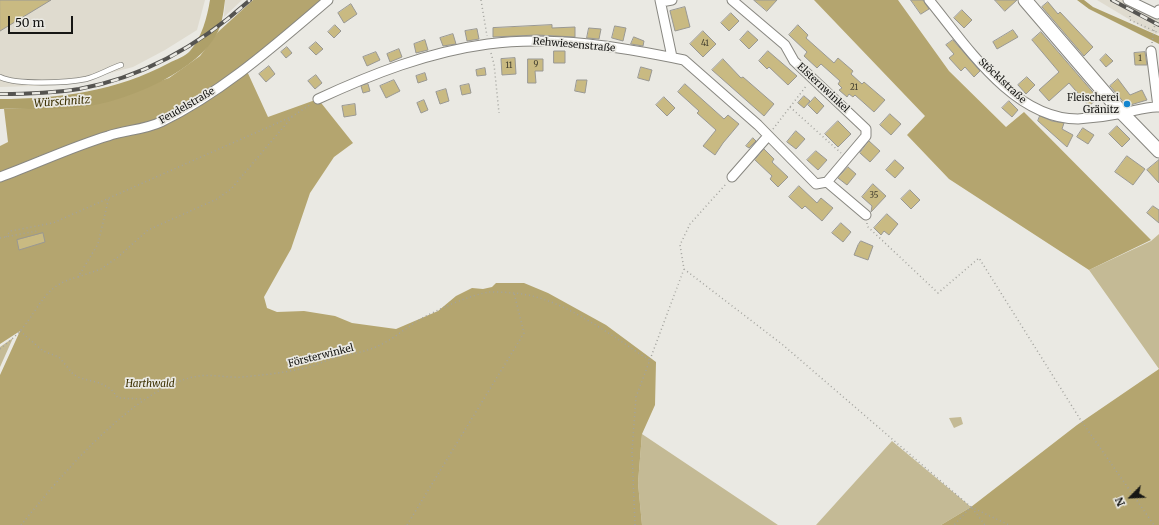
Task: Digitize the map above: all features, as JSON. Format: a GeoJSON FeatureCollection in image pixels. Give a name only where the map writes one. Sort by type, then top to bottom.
{"type":"FeatureCollection","features":[{"type":"Feature","properties":{"kind":"main road"},"geometry":{"type":"LineString","coordinates":[[1025,0],[1122,113],[1159,151]]}},
{"type":"Feature","properties":{"kind":"street","name":"Feudelstraße"},"geometry":{"type":"LineString","coordinates":[[0,178],[109,135],[130,132],[160,123],[205,97],[246,69],[328,0]]}},
{"type":"Feature","properties":{"kind":"street"},"geometry":{"type":"LineString","coordinates":[[672,0],[660,1],[672,57],[684,60],[768,136],[816,184],[827,182],[866,215]]}},
{"type":"Feature","properties":{"kind":"street","name":"Elsternwinkel"},"geometry":{"type":"LineString","coordinates":[[732,0],[784,45],[794,61],[866,129],[866,136],[827,182]]}},
{"type":"Feature","properties":{"kind":"street","name":"Stöcklstraße"},"geometry":{"type":"LineString","coordinates":[[929,0],[982,65],[1019,100],[1053,115],[1076,119],[1093,118],[1158,107]]}},
{"type":"Feature","properties":{"kind":"street"},"geometry":{"type":"LineString","coordinates":[[1128,0],[1158,12]]}},
{"type":"Feature","properties":{"kind":"street","name":"Rehwiesenstraße"},"geometry":{"type":"LineString","coordinates":[[318,99],[357,81],[406,63],[439,53],[488,44],[537,41],[605,46],[672,57]]}},
{"type":"Feature","properties":{"kind":"street"},"geometry":{"type":"LineString","coordinates":[[1151,51],[1158,107]]}},
{"type":"Feature","properties":{"kind":"street"},"geometry":{"type":"LineString","coordinates":[[732,178],[768,136]]}},
{"type":"Feature","properties":{"kind":"lane"},"geometry":{"type":"LineString","coordinates":[[0,77],[9,82],[58,82],[86,79],[121,65]]}},
{"type":"Feature","properties":{"kind":"path"},"geometry":{"type":"LineString","coordinates":[[480,0],[488,44],[494,64],[499,113]]}},
{"type":"Feature","properties":{"kind":"path"},"geometry":{"type":"LineString","coordinates":[[1153,33],[1158,12]]}},
{"type":"Feature","properties":{"kind":"path"},"geometry":{"type":"LineString","coordinates":[[1130,16],[1130,20],[1153,33],[1159,33]]}},
{"type":"Feature","properties":{"kind":"path"},"geometry":{"type":"LineString","coordinates":[[768,136],[812,78]]}},
{"type":"Feature","properties":{"kind":"path"},"geometry":{"type":"LineString","coordinates":[[6,237],[10,231],[53,223],[293,116],[318,99]]}},
{"type":"Feature","properties":{"kind":"path"},"geometry":{"type":"LineString","coordinates":[[790,107],[847,158]]}},
{"type":"Feature","properties":{"kind":"path"},"geometry":{"type":"LineString","coordinates":[[0,349],[20,331],[51,288],[67,279],[101,269],[118,257],[148,230],[217,199],[231,189],[293,116]]}},
{"type":"Feature","properties":{"kind":"path"},"geometry":{"type":"LineString","coordinates":[[635,525],[632,452],[636,397],[651,361],[684,269],[680,245],[690,224],[732,178]]}},
{"type":"Feature","properties":{"kind":"path"},"geometry":{"type":"LineString","coordinates":[[78,276],[98,244],[109,197]]}},
{"type":"Feature","properties":{"kind":"path"},"geometry":{"type":"LineString","coordinates":[[866,215],[867,226],[938,293],[979,258],[1080,419],[1154,525]]}},
{"type":"Feature","properties":{"kind":"path"},"geometry":{"type":"LineString","coordinates":[[0,238],[38,231]]}},
{"type":"Feature","properties":{"kind":"path"},"geometry":{"type":"LineString","coordinates":[[684,269],[783,345],[971,507],[984,525]]}},
{"type":"Feature","properties":{"kind":"path","name":"Försterwinkel"},"geometry":{"type":"LineString","coordinates":[[21,525],[61,477],[118,419],[145,399],[176,383],[199,376],[240,377],[281,373],[340,357],[355,355],[380,346],[421,319],[475,296],[491,292],[534,296],[572,312],[651,361]]}},
{"type":"Feature","properties":{"kind":"path"},"geometry":{"type":"LineString","coordinates":[[407,525],[524,333],[514,293]]}},
{"type":"Feature","properties":{"kind":"path"},"geometry":{"type":"LineString","coordinates":[[20,331],[43,351],[59,356],[73,374],[80,378],[100,383],[111,389],[118,398],[137,400],[145,399]]}},
{"type":"Feature","properties":{"kind":"path"},"geometry":{"type":"LineString","coordinates":[[954,525],[971,507]]}},
{"type":"Feature","properties":{"kind":"path"},"geometry":{"type":"LineString","coordinates":[[971,507],[1009,525]]}},
{"type":"Feature","properties":{"kind":"shaded area"},"geometry":{"type":"Polygon","coordinates":[[[0,0],[205,0],[197,30],[165,50],[133,67],[64,85],[0,87],[0,0]]]}},
{"type":"Feature","properties":{"kind":"shaded area"},"geometry":{"type":"Polygon","coordinates":[[[225,0],[242,0],[224,17],[225,0]]]}},
{"type":"Feature","properties":{"kind":"shaded area"},"geometry":{"type":"Polygon","coordinates":[[[1097,0],[1124,0],[1159,19],[1159,33],[1156,34],[1147,30],[1097,0]]]}},
{"type":"Feature","properties":{"kind":"shaded area"},"geometry":{"type":"Polygon","coordinates":[[[1159,234],[1159,369],[1089,270],[1151,241],[1159,234]]]}},
{"type":"Feature","properties":{"kind":"shaded area"},"geometry":{"type":"Polygon","coordinates":[[[13,338],[0,367],[0,347],[13,338]]]}},
{"type":"Feature","properties":{"kind":"shaded area"},"geometry":{"type":"Polygon","coordinates":[[[961,417],[963,424],[954,428],[949,418],[961,417]]]}},
{"type":"Feature","properties":{"kind":"shaded area"},"geometry":{"type":"Polygon","coordinates":[[[642,434],[778,525],[642,525],[638,483],[642,434]]]}},
{"type":"Feature","properties":{"kind":"shaded area"},"geometry":{"type":"Polygon","coordinates":[[[892,441],[971,507],[941,525],[816,525],[892,441]]]}},
{"type":"Feature","properties":{"kind":"green space","name":"Harthwald"},"geometry":{"type":"Polygon","coordinates":[[[253,0],[328,0],[246,69],[268,117],[318,99],[353,143],[334,157],[310,193],[291,249],[264,297],[267,308],[277,312],[304,311],[335,316],[352,323],[396,329],[438,311],[456,296],[472,288],[483,289],[492,287],[496,283],[524,283],[548,293],[606,325],[656,362],[655,405],[642,434],[638,483],[642,525],[0,525],[0,375],[20,331],[0,344],[0,146],[8,142],[4,109],[83,107],[169,78],[200,56],[218,32],[253,0]]]}},
{"type":"Feature","properties":{"kind":"green space"},"geometry":{"type":"Polygon","coordinates":[[[814,0],[898,0],[949,71],[1006,127],[1024,112],[1151,240],[1089,270],[949,179],[907,135],[925,116],[814,0]]]}},
{"type":"Feature","properties":{"kind":"green space"},"geometry":{"type":"Polygon","coordinates":[[[1159,369],[1159,525],[941,525],[971,507],[1077,425],[1159,369]]]}},
{"type":"Feature","properties":{"kind":"water","name":"Würschnitz"},"geometry":{"type":"Polygon","coordinates":[[[210,0],[225,0],[222,21],[213,40],[202,53],[188,65],[154,85],[117,99],[83,107],[52,109],[0,109],[0,99],[22,99],[87,92],[108,87],[149,73],[186,55],[198,40],[206,20],[210,0]]]}},
{"type":"Feature","properties":{"kind":"water"},"geometry":{"type":"Polygon","coordinates":[[[1077,0],[1084,0],[1093,7],[1159,36],[1159,44],[1089,9],[1077,0]]]}},
{"type":"Feature","properties":{"kind":"building"},"geometry":{"type":"Polygon","coordinates":[[[0,0],[51,0],[0,31],[0,0]]]}},
{"type":"Feature","properties":{"kind":"building"},"geometry":{"type":"Polygon","coordinates":[[[754,0],[777,0],[767,11],[754,0]]]}},
{"type":"Feature","properties":{"kind":"building"},"geometry":{"type":"Polygon","coordinates":[[[911,0],[923,0],[929,9],[921,14],[911,0]]]}},
{"type":"Feature","properties":{"kind":"building"},"geometry":{"type":"Polygon","coordinates":[[[995,0],[1017,0],[1005,11],[995,0]]]}},
{"type":"Feature","properties":{"kind":"building"},"geometry":{"type":"Polygon","coordinates":[[[1048,2],[1058,14],[1060,12],[1093,47],[1084,56],[1042,7],[1048,2]]]}},
{"type":"Feature","properties":{"kind":"building"},"geometry":{"type":"Polygon","coordinates":[[[351,4],[357,14],[344,23],[338,13],[351,4]]]}},
{"type":"Feature","properties":{"kind":"building"},"geometry":{"type":"Polygon","coordinates":[[[685,7],[690,27],[675,31],[670,11],[685,7]]]}},
{"type":"Feature","properties":{"kind":"building"},"geometry":{"type":"Polygon","coordinates":[[[962,10],[972,20],[964,28],[954,18],[962,10]]]}},
{"type":"Feature","properties":{"kind":"building"},"geometry":{"type":"Polygon","coordinates":[[[731,13],[739,21],[729,31],[721,23],[731,13]]]}},
{"type":"Feature","properties":{"kind":"building"},"geometry":{"type":"Polygon","coordinates":[[[335,25],[341,31],[334,38],[328,32],[335,25]]]}},
{"type":"Feature","properties":{"kind":"building"},"geometry":{"type":"Polygon","coordinates":[[[552,25],[552,28],[575,27],[575,37],[537,35],[493,37],[493,28],[552,25]]]}},
{"type":"Feature","properties":{"kind":"building"},"geometry":{"type":"Polygon","coordinates":[[[798,25],[808,35],[806,38],[834,63],[838,58],[853,71],[851,74],[862,84],[864,82],[885,100],[874,112],[855,95],[853,97],[849,94],[847,97],[839,90],[842,88],[838,84],[840,81],[821,64],[817,68],[804,56],[807,52],[789,35],[798,25]]]}},
{"type":"Feature","properties":{"kind":"building"},"geometry":{"type":"Polygon","coordinates":[[[615,26],[626,28],[623,41],[612,38],[615,26]]]}},
{"type":"Feature","properties":{"kind":"building"},"geometry":{"type":"Polygon","coordinates":[[[589,28],[601,29],[599,39],[587,38],[589,28]]]}},
{"type":"Feature","properties":{"kind":"building"},"geometry":{"type":"Polygon","coordinates":[[[477,29],[479,39],[467,41],[465,31],[477,29]]]}},
{"type":"Feature","properties":{"kind":"building"},"geometry":{"type":"Polygon","coordinates":[[[1013,30],[1018,37],[997,49],[993,42],[1013,30]]]}},
{"type":"Feature","properties":{"kind":"building"},"geometry":{"type":"Polygon","coordinates":[[[703,31],[716,44],[703,57],[690,44],[703,31]]]}},
{"type":"Feature","properties":{"kind":"building"},"geometry":{"type":"Polygon","coordinates":[[[748,31],[758,40],[749,49],[740,40],[748,31]]]}},
{"type":"Feature","properties":{"kind":"building"},"geometry":{"type":"Polygon","coordinates":[[[1041,32],[1098,98],[1089,106],[1069,83],[1049,101],[1039,90],[1059,72],[1032,40],[1041,32]]]}},
{"type":"Feature","properties":{"kind":"building"},"geometry":{"type":"Polygon","coordinates":[[[453,34],[456,44],[443,46],[440,38],[453,34]]]}},
{"type":"Feature","properties":{"kind":"building"},"geometry":{"type":"Polygon","coordinates":[[[634,37],[644,41],[643,46],[631,44],[634,37]]]}},
{"type":"Feature","properties":{"kind":"building"},"geometry":{"type":"Polygon","coordinates":[[[425,40],[428,50],[416,53],[414,44],[425,40]]]}},
{"type":"Feature","properties":{"kind":"building"},"geometry":{"type":"Polygon","coordinates":[[[953,40],[980,71],[974,77],[965,67],[961,71],[949,58],[954,54],[946,45],[953,40]]]}},
{"type":"Feature","properties":{"kind":"building"},"geometry":{"type":"Polygon","coordinates":[[[316,42],[323,49],[316,55],[309,48],[316,42]]]}},
{"type":"Feature","properties":{"kind":"building"},"geometry":{"type":"Polygon","coordinates":[[[287,47],[292,53],[286,58],[281,52],[287,47]]]}},
{"type":"Feature","properties":{"kind":"building"},"geometry":{"type":"Polygon","coordinates":[[[399,49],[402,57],[390,62],[387,54],[399,49]]]}},
{"type":"Feature","properties":{"kind":"building"},"geometry":{"type":"Polygon","coordinates":[[[554,51],[565,51],[565,63],[554,63],[554,51]]]}},
{"type":"Feature","properties":{"kind":"building"},"geometry":{"type":"Polygon","coordinates":[[[768,51],[797,76],[788,85],[769,67],[767,69],[759,61],[768,51]]]}},
{"type":"Feature","properties":{"kind":"building"},"geometry":{"type":"Polygon","coordinates":[[[376,52],[380,60],[367,66],[363,57],[376,52]]]}},
{"type":"Feature","properties":{"kind":"building"},"geometry":{"type":"Polygon","coordinates":[[[1145,52],[1147,65],[1135,65],[1134,53],[1145,52]]]}},
{"type":"Feature","properties":{"kind":"building"},"geometry":{"type":"Polygon","coordinates":[[[1106,54],[1113,61],[1106,67],[1100,60],[1106,54]]]}},
{"type":"Feature","properties":{"kind":"building"},"geometry":{"type":"Polygon","coordinates":[[[515,58],[516,74],[502,75],[501,59],[515,58]]]}},
{"type":"Feature","properties":{"kind":"building"},"geometry":{"type":"Polygon","coordinates":[[[528,59],[543,59],[543,71],[535,71],[536,83],[528,83],[528,59]]]}},
{"type":"Feature","properties":{"kind":"building"},"geometry":{"type":"Polygon","coordinates":[[[723,59],[741,78],[743,77],[774,104],[764,116],[712,70],[723,59]]]}},
{"type":"Feature","properties":{"kind":"building"},"geometry":{"type":"Polygon","coordinates":[[[269,66],[275,74],[266,82],[259,74],[269,66]]]}},
{"type":"Feature","properties":{"kind":"building"},"geometry":{"type":"Polygon","coordinates":[[[641,67],[652,70],[649,81],[638,78],[641,67]]]}},
{"type":"Feature","properties":{"kind":"building"},"geometry":{"type":"Polygon","coordinates":[[[485,68],[486,75],[477,76],[476,70],[485,68]]]}},
{"type":"Feature","properties":{"kind":"building"},"geometry":{"type":"Polygon","coordinates":[[[425,73],[427,80],[418,83],[416,76],[425,73]]]}},
{"type":"Feature","properties":{"kind":"building"},"geometry":{"type":"Polygon","coordinates":[[[316,75],[322,83],[315,89],[308,81],[316,75]]]}},
{"type":"Feature","properties":{"kind":"building"},"geometry":{"type":"Polygon","coordinates":[[[1027,77],[1035,85],[1026,94],[1018,85],[1027,77]]]}},
{"type":"Feature","properties":{"kind":"building"},"geometry":{"type":"Polygon","coordinates":[[[1118,79],[1130,95],[1142,90],[1147,100],[1127,106],[1110,86],[1118,79]]]}},
{"type":"Feature","properties":{"kind":"building"},"geometry":{"type":"Polygon","coordinates":[[[394,80],[400,91],[386,98],[380,86],[394,80]]]}},
{"type":"Feature","properties":{"kind":"building"},"geometry":{"type":"Polygon","coordinates":[[[577,80],[587,80],[585,93],[575,91],[577,80]]]}},
{"type":"Feature","properties":{"kind":"building"},"geometry":{"type":"Polygon","coordinates":[[[368,84],[370,91],[363,93],[361,86],[368,84]]]}},
{"type":"Feature","properties":{"kind":"building"},"geometry":{"type":"Polygon","coordinates":[[[469,84],[471,93],[462,95],[460,86],[469,84]]]}},
{"type":"Feature","properties":{"kind":"building"},"geometry":{"type":"Polygon","coordinates":[[[685,84],[724,119],[728,115],[739,124],[715,155],[703,146],[716,130],[697,113],[699,111],[678,92],[685,84]]]}},
{"type":"Feature","properties":{"kind":"building"},"geometry":{"type":"Polygon","coordinates":[[[446,89],[449,101],[440,104],[436,92],[446,89]]]}},
{"type":"Feature","properties":{"kind":"building"},"geometry":{"type":"Polygon","coordinates":[[[804,96],[810,101],[804,108],[798,103],[804,96]]]}},
{"type":"Feature","properties":{"kind":"building"},"geometry":{"type":"Polygon","coordinates":[[[664,97],[675,108],[667,116],[656,105],[664,97]]]}},
{"type":"Feature","properties":{"kind":"building"},"geometry":{"type":"Polygon","coordinates":[[[815,97],[824,106],[817,114],[808,105],[815,97]]]}},
{"type":"Feature","properties":{"kind":"building"},"geometry":{"type":"Polygon","coordinates":[[[424,100],[428,110],[421,113],[417,103],[424,100]]]}},
{"type":"Feature","properties":{"kind":"building"},"geometry":{"type":"Polygon","coordinates":[[[1009,101],[1018,110],[1012,117],[1002,108],[1009,101]]]}},
{"type":"Feature","properties":{"kind":"building"},"geometry":{"type":"Polygon","coordinates":[[[355,104],[356,115],[344,117],[342,106],[355,104]]]}},
{"type":"Feature","properties":{"kind":"building"},"geometry":{"type":"Polygon","coordinates":[[[890,114],[901,124],[891,135],[880,125],[890,114]]]}},
{"type":"Feature","properties":{"kind":"building"},"geometry":{"type":"Polygon","coordinates":[[[1040,116],[1052,121],[1064,123],[1062,129],[1073,135],[1067,147],[1038,121],[1040,116]]]}},
{"type":"Feature","properties":{"kind":"building"},"geometry":{"type":"Polygon","coordinates":[[[838,121],[851,134],[838,147],[825,134],[838,121]]]}},
{"type":"Feature","properties":{"kind":"building"},"geometry":{"type":"Polygon","coordinates":[[[1117,126],[1130,139],[1122,147],[1109,134],[1117,126]]]}},
{"type":"Feature","properties":{"kind":"building"},"geometry":{"type":"Polygon","coordinates":[[[1083,128],[1094,135],[1088,144],[1077,137],[1083,128]]]}},
{"type":"Feature","properties":{"kind":"building"},"geometry":{"type":"Polygon","coordinates":[[[796,131],[805,139],[796,149],[787,142],[796,131]]]}},
{"type":"Feature","properties":{"kind":"building"},"geometry":{"type":"Polygon","coordinates":[[[753,138],[756,141],[749,148],[746,146],[753,138]]]}},
{"type":"Feature","properties":{"kind":"building"},"geometry":{"type":"Polygon","coordinates":[[[869,141],[880,151],[870,162],[860,153],[869,141]]]}},
{"type":"Feature","properties":{"kind":"building"},"geometry":{"type":"Polygon","coordinates":[[[764,149],[774,159],[772,162],[788,177],[778,187],[770,179],[772,176],[755,160],[764,149]]]}},
{"type":"Feature","properties":{"kind":"building"},"geometry":{"type":"Polygon","coordinates":[[[816,151],[827,160],[818,170],[807,160],[816,151]]]}},
{"type":"Feature","properties":{"kind":"building"},"geometry":{"type":"Polygon","coordinates":[[[1127,156],[1145,169],[1133,185],[1115,172],[1127,156]]]}},
{"type":"Feature","properties":{"kind":"building"},"geometry":{"type":"Polygon","coordinates":[[[895,160],[904,168],[895,178],[886,170],[895,160]]]}},
{"type":"Feature","properties":{"kind":"building"},"geometry":{"type":"Polygon","coordinates":[[[1159,160],[1159,183],[1147,170],[1159,160]]]}},
{"type":"Feature","properties":{"kind":"building"},"geometry":{"type":"Polygon","coordinates":[[[848,167],[856,174],[847,185],[838,178],[848,167]]]}},
{"type":"Feature","properties":{"kind":"building"},"geometry":{"type":"Polygon","coordinates":[[[873,184],[886,196],[871,212],[872,206],[862,197],[873,184]]]}},
{"type":"Feature","properties":{"kind":"building"},"geometry":{"type":"Polygon","coordinates":[[[799,186],[817,203],[821,198],[833,208],[822,221],[805,206],[802,209],[789,197],[799,186]]]}},
{"type":"Feature","properties":{"kind":"building"},"geometry":{"type":"Polygon","coordinates":[[[910,190],[920,200],[911,209],[901,199],[910,190]]]}},
{"type":"Feature","properties":{"kind":"building"},"geometry":{"type":"Polygon","coordinates":[[[1153,206],[1159,210],[1159,223],[1147,213],[1153,206]]]}},
{"type":"Feature","properties":{"kind":"building"},"geometry":{"type":"Polygon","coordinates":[[[887,214],[898,224],[889,235],[884,231],[881,235],[874,228],[887,214]]]}},
{"type":"Feature","properties":{"kind":"building"},"geometry":{"type":"Polygon","coordinates":[[[841,223],[851,232],[843,242],[832,233],[841,223]]]}},
{"type":"Feature","properties":{"kind":"building"},"geometry":{"type":"Polygon","coordinates":[[[43,233],[45,242],[19,250],[17,240],[43,233]]]}},
{"type":"Feature","properties":{"kind":"building"},"geometry":{"type":"Polygon","coordinates":[[[861,241],[873,246],[868,260],[854,255],[861,241]]]}},
{"type":"Feature","properties":{"kind":"railway"},"geometry":{"type":"LineString","coordinates":[[0,94],[40,93],[79,89],[103,84],[127,76],[149,67],[192,44],[212,31],[250,0]]}},
{"type":"Feature","properties":{"kind":"railway"},"geometry":{"type":"LineString","coordinates":[[1112,0],[1159,25]]}},
{"type":"Feature","properties":{"kind":"place","name":"Fleischerei Gränitz"},"geometry":{"type":"Point","coordinates":[1127,104]}}]}
